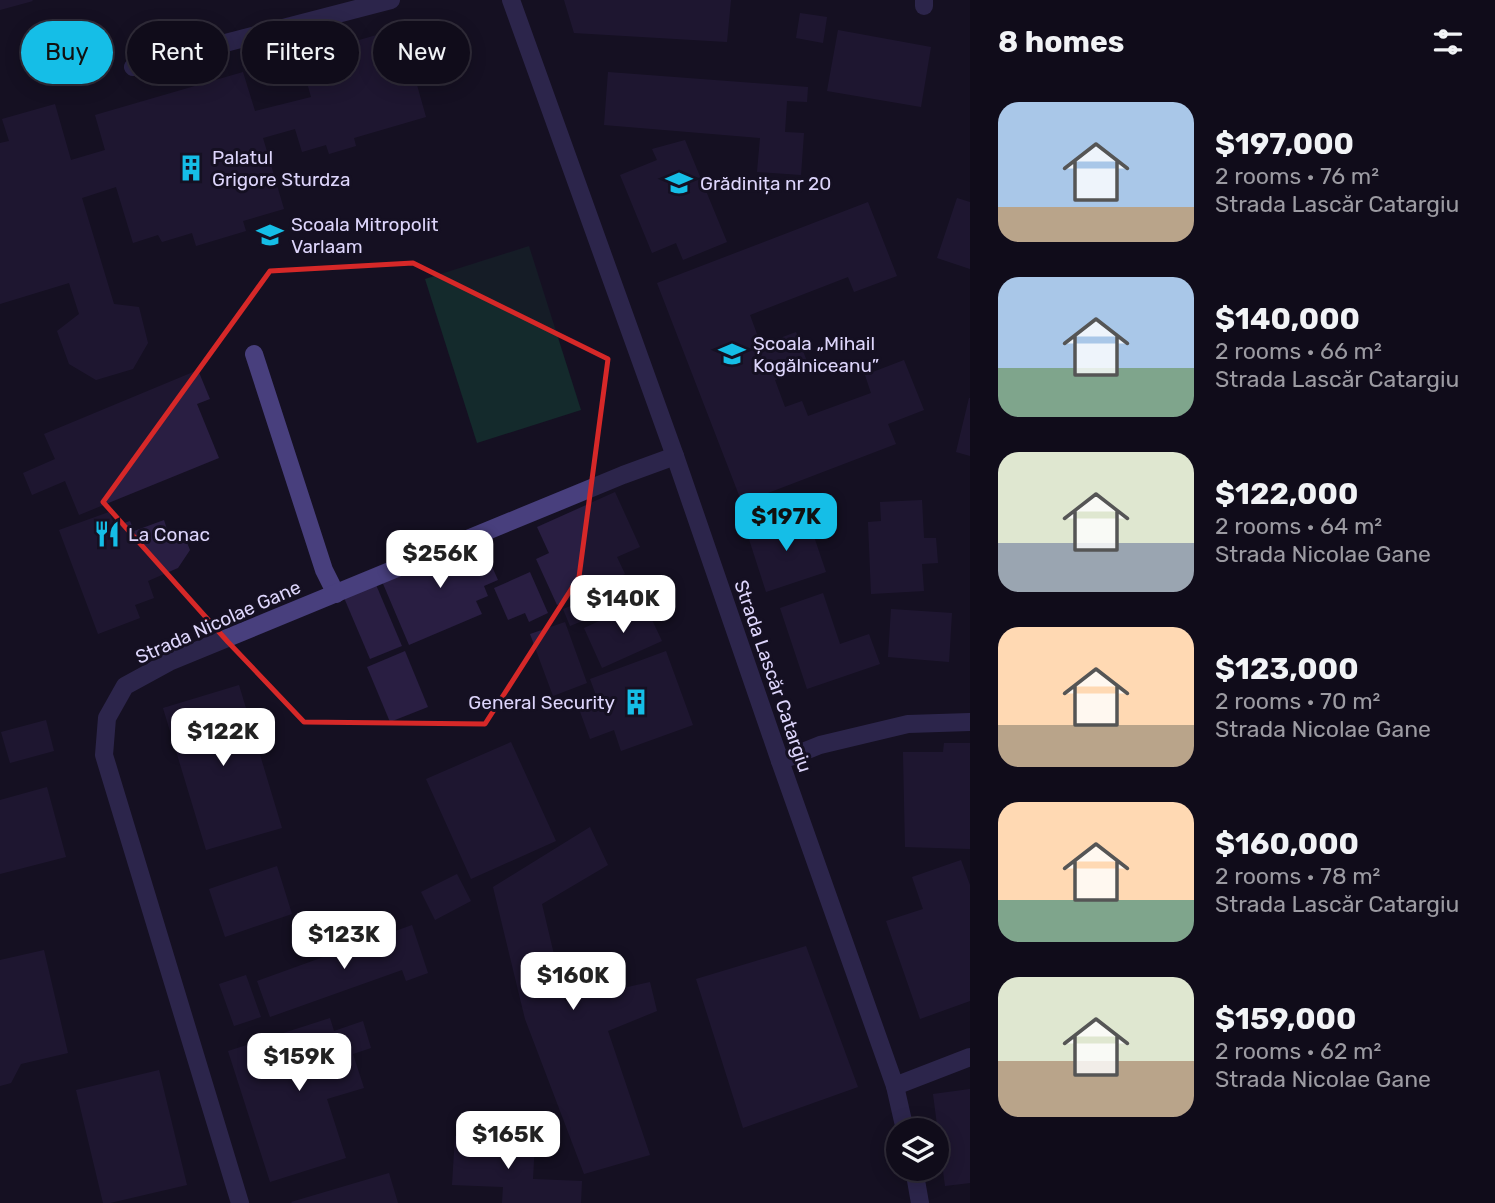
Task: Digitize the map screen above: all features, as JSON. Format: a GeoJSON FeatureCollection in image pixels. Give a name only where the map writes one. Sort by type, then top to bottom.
{"type":"FeatureCollection","features":[{"type":"Feature","properties":{"kind":"street"},"geometry":{"type":"LineString","coordinates":[[228,42],[391,0]]}},
{"type":"Feature","properties":{"kind":"street","name":"Strada Lascăr Catargiu"},"geometry":{"type":"LineString","coordinates":[[510,0],[675,456],[895,1086],[902,1118]]}},
{"type":"Feature","properties":{"kind":"street"},"geometry":{"type":"LineString","coordinates":[[254,354],[324,570],[336,594]]}},
{"type":"Feature","properties":{"kind":"street","name":"Strada Nicolae Gane"},"geometry":{"type":"LineString","coordinates":[[240,1203],[104,755],[107,718],[125,686],[169,662],[675,456]]}},
{"type":"Feature","properties":{"kind":"street"},"geometry":{"type":"LineString","coordinates":[[780,761],[820,745],[908,724],[970,722]]}},
{"type":"Feature","properties":{"kind":"street"},"geometry":{"type":"LineString","coordinates":[[895,1086],[970,1057]]}},
{"type":"Feature","properties":{"kind":"street"},"geometry":{"type":"LineString","coordinates":[[916,1181],[920,1203]]}},
{"type":"Feature","properties":{"kind":"highlighted area"},"geometry":{"type":"Polygon","coordinates":[[[413,263],[608,359],[579,577],[485,724],[304,722],[228,642],[103,502],[270,271],[413,263]]]}},
{"type":"Feature","properties":{"kind":"green space"},"geometry":{"type":"Polygon","coordinates":[[[529,246],[581,410],[477,443],[425,279],[529,246]]]}},
{"type":"Feature","properties":{"kind":"building"},"geometry":{"type":"Polygon","coordinates":[[[0,0],[32,0],[33,1],[0,10],[0,0]]]}},
{"type":"Feature","properties":{"kind":"building"},"geometry":{"type":"Polygon","coordinates":[[[564,0],[731,0],[727,42],[574,33],[564,0]]]}},
{"type":"Feature","properties":{"kind":"building"},"geometry":{"type":"Polygon","coordinates":[[[800,13],[827,17],[823,43],[796,38],[800,13]]]}},
{"type":"Feature","properties":{"kind":"building"},"geometry":{"type":"Polygon","coordinates":[[[838,30],[931,47],[921,107],[827,91],[838,30]]]}},
{"type":"Feature","properties":{"kind":"building"},"geometry":{"type":"Polygon","coordinates":[[[373,36],[373,84],[417,84],[426,117],[354,138],[356,146],[329,154],[326,145],[302,152],[295,129],[263,138],[284,209],[243,221],[246,231],[196,246],[192,233],[162,242],[158,235],[133,243],[116,187],[82,198],[114,304],[139,307],[148,343],[133,369],[96,380],[69,364],[57,331],[79,314],[69,283],[0,304],[0,143],[9,141],[2,119],[55,104],[71,160],[105,150],[95,115],[202,84],[228,84],[228,76],[242,72],[242,84],[247,84],[255,111],[311,97],[307,84],[359,84],[359,40],[373,36]]]}},
{"type":"Feature","properties":{"kind":"building"},"geometry":{"type":"Polygon","coordinates":[[[608,72],[808,87],[807,102],[787,101],[785,132],[804,133],[801,175],[757,172],[760,138],[604,125],[608,72]]]}},
{"type":"Feature","properties":{"kind":"building"},"geometry":{"type":"Polygon","coordinates":[[[685,140],[727,242],[683,260],[676,243],[652,253],[620,175],[657,160],[652,149],[685,140]]]}},
{"type":"Feature","properties":{"kind":"building"},"geometry":{"type":"Polygon","coordinates":[[[957,198],[970,202],[970,269],[937,258],[957,198]]]}},
{"type":"Feature","properties":{"kind":"building"},"geometry":{"type":"Polygon","coordinates":[[[868,202],[897,276],[854,292],[848,277],[750,315],[761,345],[796,332],[809,367],[775,380],[785,407],[802,401],[808,416],[871,393],[865,375],[904,360],[924,410],[888,424],[896,444],[742,503],[657,283],[868,202]]]}},
{"type":"Feature","properties":{"kind":"building"},"geometry":{"type":"Polygon","coordinates":[[[198,370],[210,399],[197,404],[219,458],[79,515],[65,481],[32,495],[23,473],[55,459],[44,434],[198,370]]]}},
{"type":"Feature","properties":{"kind":"building"},"geometry":{"type":"Polygon","coordinates":[[[970,398],[970,456],[956,452],[970,398]]]}},
{"type":"Feature","properties":{"kind":"building"},"geometry":{"type":"Polygon","coordinates":[[[615,492],[640,547],[617,557],[625,574],[557,605],[536,559],[549,553],[537,527],[615,492]]]}},
{"type":"Feature","properties":{"kind":"building"},"geometry":{"type":"Polygon","coordinates":[[[922,500],[924,538],[936,538],[938,563],[922,564],[924,591],[871,594],[868,522],[881,521],[880,502],[922,500]]]}},
{"type":"Feature","properties":{"kind":"building"},"geometry":{"type":"Polygon","coordinates":[[[109,512],[115,526],[130,521],[134,531],[164,520],[169,535],[182,530],[190,550],[178,568],[148,581],[154,598],[135,605],[140,618],[98,634],[59,530],[109,512]]]}},
{"type":"Feature","properties":{"kind":"building"},"geometry":{"type":"Polygon","coordinates":[[[806,513],[826,572],[766,592],[747,533],[806,513]]]}},
{"type":"Feature","properties":{"kind":"building"},"geometry":{"type":"Polygon","coordinates":[[[479,537],[498,580],[484,586],[488,596],[476,601],[482,614],[409,645],[381,579],[479,537]]]}},
{"type":"Feature","properties":{"kind":"building"},"geometry":{"type":"Polygon","coordinates":[[[530,572],[548,613],[529,622],[525,613],[508,620],[494,588],[530,572]]]}},
{"type":"Feature","properties":{"kind":"building"},"geometry":{"type":"Polygon","coordinates":[[[374,580],[402,646],[370,659],[342,593],[374,580]]]}},
{"type":"Feature","properties":{"kind":"building"},"geometry":{"type":"Polygon","coordinates":[[[613,589],[620,606],[570,626],[563,609],[613,589]]]}},
{"type":"Feature","properties":{"kind":"building"},"geometry":{"type":"Polygon","coordinates":[[[823,593],[840,644],[869,634],[880,664],[807,689],[780,608],[823,593]]]}},
{"type":"Feature","properties":{"kind":"building"},"geometry":{"type":"Polygon","coordinates":[[[643,601],[662,641],[602,668],[584,628],[643,601]]]}},
{"type":"Feature","properties":{"kind":"building"},"geometry":{"type":"Polygon","coordinates":[[[891,609],[952,613],[949,662],[888,657],[891,609]]]}},
{"type":"Feature","properties":{"kind":"building"},"geometry":{"type":"Polygon","coordinates":[[[565,622],[587,683],[553,696],[530,634],[565,622]]]}},
{"type":"Feature","properties":{"kind":"building"},"geometry":{"type":"Polygon","coordinates":[[[405,651],[428,707],[390,722],[367,667],[405,651]]]}},
{"type":"Feature","properties":{"kind":"building","name":"General Security"},"geometry":{"type":"Polygon","coordinates":[[[666,651],[693,725],[621,751],[614,730],[590,739],[578,706],[597,698],[590,679],[666,651]]]}},
{"type":"Feature","properties":{"kind":"building"},"geometry":{"type":"Polygon","coordinates":[[[239,685],[282,828],[206,850],[163,708],[239,685]]]}},
{"type":"Feature","properties":{"kind":"building"},"geometry":{"type":"Polygon","coordinates":[[[46,720],[54,751],[10,763],[1,732],[46,720]]]}},
{"type":"Feature","properties":{"kind":"building"},"geometry":{"type":"Polygon","coordinates":[[[511,742],[556,841],[471,879],[426,779],[511,742]]]}},
{"type":"Feature","properties":{"kind":"building"},"geometry":{"type":"Polygon","coordinates":[[[944,743],[970,743],[970,849],[905,847],[903,752],[943,752],[944,743]]]}},
{"type":"Feature","properties":{"kind":"building"},"geometry":{"type":"Polygon","coordinates":[[[47,787],[66,857],[0,874],[0,800],[47,787]]]}},
{"type":"Feature","properties":{"kind":"building"},"geometry":{"type":"Polygon","coordinates":[[[590,827],[608,865],[542,904],[565,1001],[650,982],[657,1011],[608,1031],[650,1155],[584,1174],[525,1019],[493,887],[590,827]]]}},
{"type":"Feature","properties":{"kind":"building"},"geometry":{"type":"Polygon","coordinates":[[[961,860],[970,885],[970,1001],[920,1019],[886,921],[923,909],[912,877],[961,860]]]}},
{"type":"Feature","properties":{"kind":"building"},"geometry":{"type":"Polygon","coordinates":[[[277,866],[292,914],[225,937],[209,889],[277,866]]]}},
{"type":"Feature","properties":{"kind":"building"},"geometry":{"type":"Polygon","coordinates":[[[457,874],[471,901],[435,920],[421,892],[457,874]]]}},
{"type":"Feature","properties":{"kind":"building"},"geometry":{"type":"Polygon","coordinates":[[[412,925],[428,973],[406,981],[402,970],[270,1017],[257,981],[412,925]]]}},
{"type":"Feature","properties":{"kind":"building"},"geometry":{"type":"Polygon","coordinates":[[[806,946],[858,1087],[743,1128],[696,979],[806,946]]]}},
{"type":"Feature","properties":{"kind":"building"},"geometry":{"type":"Polygon","coordinates":[[[44,950],[68,1053],[21,1064],[11,1083],[0,1086],[0,960],[44,950]]]}},
{"type":"Feature","properties":{"kind":"building"},"geometry":{"type":"Polygon","coordinates":[[[246,975],[261,1017],[234,1026],[219,984],[246,975]]]}},
{"type":"Feature","properties":{"kind":"building"},"geometry":{"type":"Polygon","coordinates":[[[330,1018],[334,1031],[363,1021],[371,1048],[353,1054],[364,1088],[327,1099],[346,1158],[270,1182],[228,1051],[330,1018]]]}},
{"type":"Feature","properties":{"kind":"building"},"geometry":{"type":"Polygon","coordinates":[[[159,1070],[187,1185],[103,1203],[76,1090],[159,1070]]]}},
{"type":"Feature","properties":{"kind":"building"},"geometry":{"type":"Polygon","coordinates":[[[970,1089],[970,1183],[945,1186],[944,1181],[949,1181],[949,1118],[936,1118],[933,1094],[970,1089]]]}},
{"type":"Feature","properties":{"kind":"building"},"geometry":{"type":"Polygon","coordinates":[[[455,1136],[535,1141],[533,1179],[582,1181],[581,1203],[502,1203],[503,1187],[452,1185],[455,1136]]]}},
{"type":"Feature","properties":{"kind":"building"},"geometry":{"type":"Polygon","coordinates":[[[389,1173],[398,1203],[291,1202],[389,1173]]]}},
{"type":"Feature","properties":{"kind":"place","name":"Palatul Grigore Sturdza"},"geometry":{"type":"Point","coordinates":[191,168]}},
{"type":"Feature","properties":{"kind":"place","name":"Grădinița nr 20"},"geometry":{"type":"Point","coordinates":[679,183]}},
{"type":"Feature","properties":{"kind":"place","name":"Scoala Mitropolit Varlaam"},"geometry":{"type":"Point","coordinates":[270,235]}},
{"type":"Feature","properties":{"kind":"place","name":"Școala „Mihail Kogălniceanu”"},"geometry":{"type":"Point","coordinates":[732,354]}},
{"type":"Feature","properties":{"kind":"place","name":"La Conac"},"geometry":{"type":"Point","coordinates":[107,534]}},
{"type":"Feature","properties":{"kind":"place","name":"General Security"},"geometry":{"type":"Point","coordinates":[636,702]}}]}
